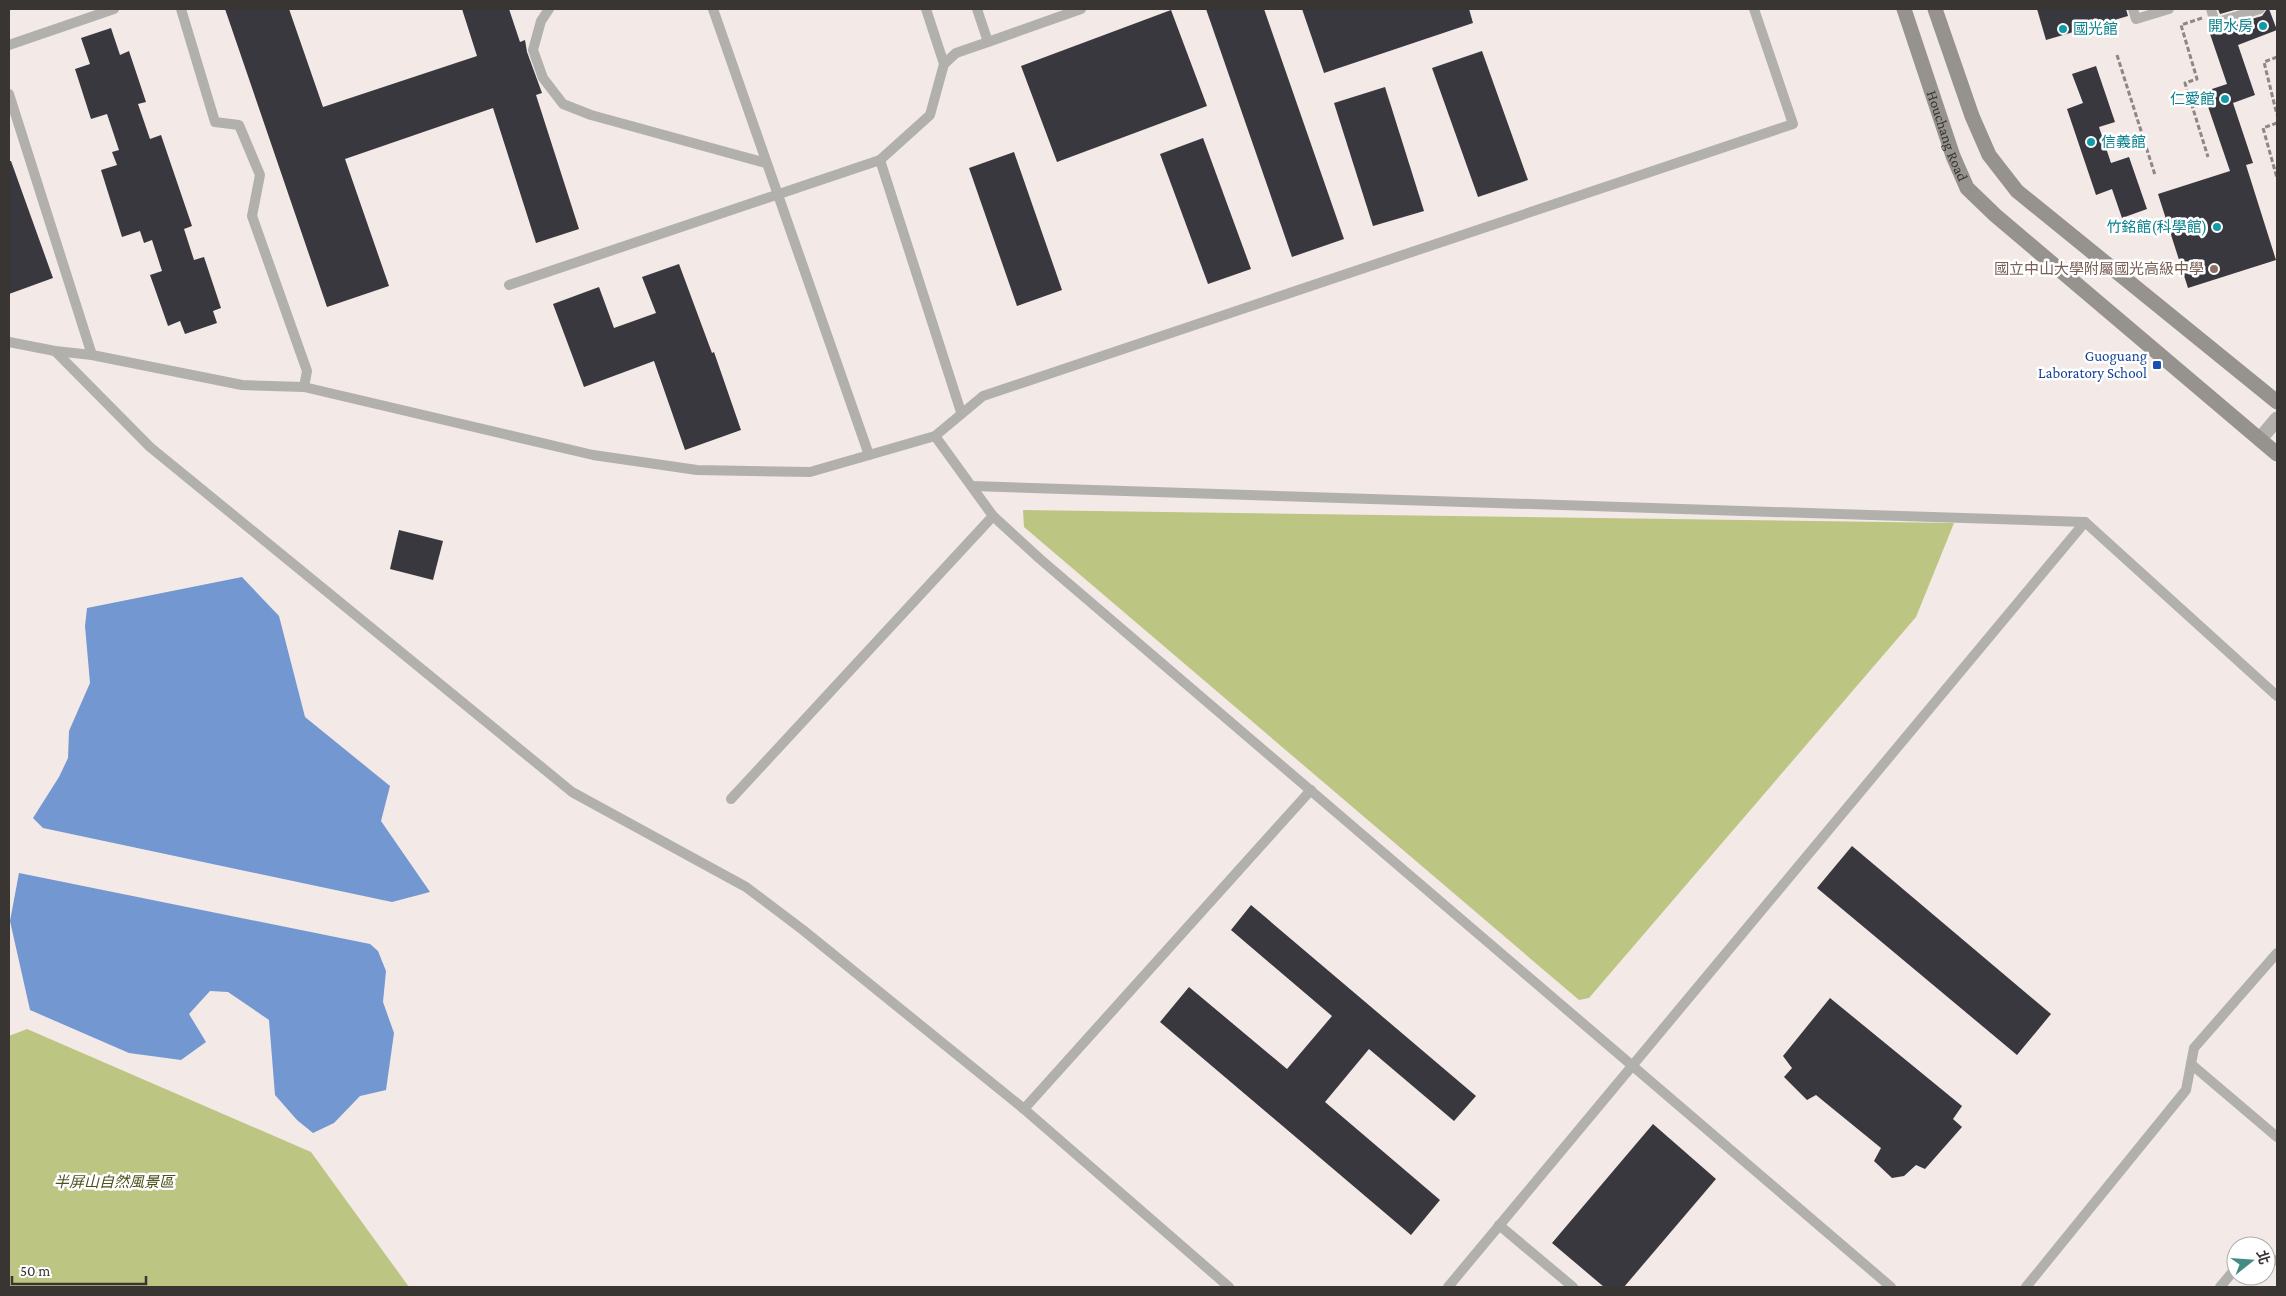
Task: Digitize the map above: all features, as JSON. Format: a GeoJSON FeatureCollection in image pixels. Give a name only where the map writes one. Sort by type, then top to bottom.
{"type":"FeatureCollection","features":[{"type":"Feature","properties":{"kind":"street","name":"Houchang Road"},"geometry":{"type":"LineString","coordinates":[[1904,9],[1953,156],[1967,188],[1995,215],[2277,454]]}},
{"type":"Feature","properties":{"kind":"street","name":"Houchang Road"},"geometry":{"type":"LineString","coordinates":[[1935,9],[1972,116],[1989,155],[2017,191],[2277,402]]}},
{"type":"Feature","properties":{"kind":"street"},"geometry":{"type":"LineString","coordinates":[[2260,439],[2277,419]]}},
{"type":"Feature","properties":{"kind":"lane"},"geometry":{"type":"LineString","coordinates":[[9,46],[114,9]]}},
{"type":"Feature","properties":{"kind":"lane"},"geometry":{"type":"LineString","coordinates":[[181,9],[215,122],[239,125],[260,175],[252,216],[307,371],[304,387]]}},
{"type":"Feature","properties":{"kind":"lane"},"geometry":{"type":"LineString","coordinates":[[549,9],[541,20],[533,50],[543,78],[563,104],[591,115],[766,163]]}},
{"type":"Feature","properties":{"kind":"lane"},"geometry":{"type":"LineString","coordinates":[[713,9],[869,455]]}},
{"type":"Feature","properties":{"kind":"lane"},"geometry":{"type":"LineString","coordinates":[[926,9],[944,64]]}},
{"type":"Feature","properties":{"kind":"lane"},"geometry":{"type":"LineString","coordinates":[[977,9],[988,42]]}},
{"type":"Feature","properties":{"kind":"lane"},"geometry":{"type":"LineString","coordinates":[[509,285],[776,193],[880,160],[930,114],[944,64],[956,53],[1081,9]]}},
{"type":"Feature","properties":{"kind":"lane"},"geometry":{"type":"LineString","coordinates":[[9,342],[242,385],[304,387],[593,455],[696,470],[810,472],[934,436],[982,396],[1793,124],[1754,9]]}},
{"type":"Feature","properties":{"kind":"lane"},"geometry":{"type":"LineString","coordinates":[[2132,9],[2136,19],[2169,9]]}},
{"type":"Feature","properties":{"kind":"lane"},"geometry":{"type":"LineString","coordinates":[[2208,13],[2215,23],[2260,9]]}},
{"type":"Feature","properties":{"kind":"lane"},"geometry":{"type":"LineString","coordinates":[[9,94],[92,356]]}},
{"type":"Feature","properties":{"kind":"lane"},"geometry":{"type":"LineString","coordinates":[[880,160],[961,412]]}},
{"type":"Feature","properties":{"kind":"lane"},"geometry":{"type":"LineString","coordinates":[[55,352],[150,447],[572,792],[746,887],[1024,1109],[1229,1287]]}},
{"type":"Feature","properties":{"kind":"lane"},"geometry":{"type":"LineString","coordinates":[[934,436],[993,516],[1040,559],[1890,1287]]}},
{"type":"Feature","properties":{"kind":"lane"},"geometry":{"type":"LineString","coordinates":[[972,486],[2085,522],[2277,696]]}},
{"type":"Feature","properties":{"kind":"lane"},"geometry":{"type":"LineString","coordinates":[[731,799],[993,516]]}},
{"type":"Feature","properties":{"kind":"lane"},"geometry":{"type":"LineString","coordinates":[[1448,1287],[2085,522]]}},
{"type":"Feature","properties":{"kind":"lane"},"geometry":{"type":"LineString","coordinates":[[1024,1109],[1311,790]]}},
{"type":"Feature","properties":{"kind":"lane"},"geometry":{"type":"LineString","coordinates":[[2026,1287],[2186,1090],[2194,1048],[2277,953]]}},
{"type":"Feature","properties":{"kind":"lane"},"geometry":{"type":"LineString","coordinates":[[2191,1064],[2277,1137]]}},
{"type":"Feature","properties":{"kind":"lane"},"geometry":{"type":"LineString","coordinates":[[1499,1225],[1574,1287]]}},
{"type":"Feature","properties":{"kind":"path"},"geometry":{"type":"LineString","coordinates":[[2208,13],[2181,25],[2197,79],[2185,83],[2208,157]]}},
{"type":"Feature","properties":{"kind":"path"},"geometry":{"type":"LineString","coordinates":[[2117,54],[2155,175]]}},
{"type":"Feature","properties":{"kind":"path"},"geometry":{"type":"LineString","coordinates":[[2277,57],[2264,62],[2277,115]]}},
{"type":"Feature","properties":{"kind":"path"},"geometry":{"type":"LineString","coordinates":[[2277,123],[2263,128],[2277,178]]}},
{"type":"Feature","properties":{"kind":"green space"},"geometry":{"type":"Polygon","coordinates":[[[1023,510],[1954,523],[1916,617],[1589,998],[1579,1000],[1024,527],[1023,510]]]}},
{"type":"Feature","properties":{"kind":"green space","name":"半屏山自然風景區"},"geometry":{"type":"Polygon","coordinates":[[[27,1029],[311,1152],[409,1287],[9,1287],[9,1036],[27,1029]]]}},
{"type":"Feature","properties":{"kind":"water"},"geometry":{"type":"Polygon","coordinates":[[[242,577],[279,616],[305,717],[390,786],[381,821],[430,892],[392,902],[43,828],[33,818],[59,777],[68,758],[69,731],[90,683],[85,626],[87,608],[242,577]]]}},
{"type":"Feature","properties":{"kind":"water"},"geometry":{"type":"Polygon","coordinates":[[[19,873],[370,944],[378,951],[386,971],[383,1002],[394,1033],[386,1090],[360,1096],[334,1123],[313,1133],[297,1120],[275,1095],[269,1020],[228,992],[210,991],[189,1014],[206,1042],[181,1060],[129,1053],[30,1010],[10,921],[19,873]]]}},
{"type":"Feature","properties":{"kind":"building"},"geometry":{"type":"Polygon","coordinates":[[[225,9],[289,9],[323,107],[477,56],[462,9],[509,9],[520,42],[525,40],[527,52],[542,93],[536,95],[579,229],[536,243],[493,108],[345,159],[389,286],[327,307],[225,9]]]}},
{"type":"Feature","properties":{"kind":"building"},"geometry":{"type":"Polygon","coordinates":[[[1206,9],[1264,9],[1344,239],[1292,257],[1206,9]]]}},
{"type":"Feature","properties":{"kind":"building"},"geometry":{"type":"Polygon","coordinates":[[[1302,9],[1469,9],[1473,23],[1324,73],[1302,9]]]}},
{"type":"Feature","properties":{"kind":"building","name":"國光館"},"geometry":{"type":"Polygon","coordinates":[[[2037,9],[2126,9],[2128,16],[2046,40],[2037,9]]]}},
{"type":"Feature","properties":{"kind":"building"},"geometry":{"type":"Polygon","coordinates":[[[2218,9],[2238,9],[2220,14],[2218,9]]]}},
{"type":"Feature","properties":{"kind":"building","name":"竹銘館(科學館)"},"geometry":{"type":"Polygon","coordinates":[[[2269,9],[2277,30],[2238,45],[2255,95],[2233,103],[2253,163],[2246,165],[2276,260],[2188,288],[2158,194],[2230,171],[2203,92],[2227,84],[2209,31],[2262,16],[2269,9]]]}},
{"type":"Feature","properties":{"kind":"building"},"geometry":{"type":"Polygon","coordinates":[[[1171,10],[1207,106],[1057,162],[1021,66],[1171,10]]]}},
{"type":"Feature","properties":{"kind":"building"},"geometry":{"type":"Polygon","coordinates":[[[111,28],[120,55],[129,51],[146,102],[138,104],[150,139],[161,135],[192,226],[184,229],[194,260],[204,257],[221,308],[213,311],[217,323],[185,334],[180,321],[168,326],[150,275],[162,271],[152,240],[144,243],[140,231],[122,237],[101,170],[117,165],[112,152],[119,150],[107,114],[91,119],[75,69],[90,64],[81,38],[111,28]]]}},
{"type":"Feature","properties":{"kind":"building"},"geometry":{"type":"Polygon","coordinates":[[[1482,51],[1528,180],[1478,197],[1432,68],[1482,51]]]}},
{"type":"Feature","properties":{"kind":"building","name":"信義館"},"geometry":{"type":"Polygon","coordinates":[[[2096,66],[2115,122],[2099,127],[2111,163],[2129,157],[2147,209],[2122,218],[2112,189],[2096,195],[2067,109],[2083,103],[2072,74],[2096,66]]]}},
{"type":"Feature","properties":{"kind":"building"},"geometry":{"type":"Polygon","coordinates":[[[1385,87],[1424,211],[1373,226],[1334,103],[1385,87]]]}},
{"type":"Feature","properties":{"kind":"building"},"geometry":{"type":"Polygon","coordinates":[[[1203,138],[1251,269],[1208,284],[1160,154],[1203,138]]]}},
{"type":"Feature","properties":{"kind":"building"},"geometry":{"type":"Polygon","coordinates":[[[1014,152],[1062,290],[1017,306],[969,168],[1014,152]]]}},
{"type":"Feature","properties":{"kind":"building"},"geometry":{"type":"Polygon","coordinates":[[[9,161],[11,161],[53,278],[9,294],[9,161]]]}},
{"type":"Feature","properties":{"kind":"building"},"geometry":{"type":"Polygon","coordinates":[[[679,264],[712,353],[714,352],[741,430],[685,450],[654,361],[584,387],[553,304],[599,287],[614,328],[656,313],[642,277],[679,264]]]}},
{"type":"Feature","properties":{"kind":"building"},"geometry":{"type":"Polygon","coordinates":[[[399,530],[443,541],[433,580],[390,569],[399,530]]]}},
{"type":"Feature","properties":{"kind":"building"},"geometry":{"type":"Polygon","coordinates":[[[1852,846],[2051,1014],[2017,1055],[1817,888],[1852,846]]]}},
{"type":"Feature","properties":{"kind":"building"},"geometry":{"type":"Polygon","coordinates":[[[1251,905],[1476,1096],[1454,1121],[1369,1049],[1325,1102],[1440,1200],[1411,1235],[1160,1022],[1189,987],[1287,1069],[1332,1016],[1231,930],[1251,905]]]}},
{"type":"Feature","properties":{"kind":"building"},"geometry":{"type":"Polygon","coordinates":[[[1830,998],[1962,1106],[1953,1119],[1962,1127],[1925,1169],[1916,1165],[1904,1176],[1892,1178],[1874,1161],[1881,1148],[1816,1095],[1807,1100],[1784,1077],[1792,1068],[1783,1056],[1830,998]]]}},
{"type":"Feature","properties":{"kind":"building"},"geometry":{"type":"Polygon","coordinates":[[[1653,1124],[1716,1179],[1624,1287],[1604,1287],[1552,1243],[1653,1124]]]}},
{"type":"Feature","properties":{"kind":"place","name":"開水房"},"geometry":{"type":"Point","coordinates":[2263,26]}},
{"type":"Feature","properties":{"kind":"place","name":"國光館"},"geometry":{"type":"Point","coordinates":[2063,29]}},
{"type":"Feature","properties":{"kind":"place","name":"仁愛館"},"geometry":{"type":"Point","coordinates":[2225,99]}},
{"type":"Feature","properties":{"kind":"place","name":"信義館"},"geometry":{"type":"Point","coordinates":[2091,142]}},
{"type":"Feature","properties":{"kind":"place","name":"竹銘館(科學館)"},"geometry":{"type":"Point","coordinates":[2217,227]}},
{"type":"Feature","properties":{"kind":"place","name":"國立中山大學附屬國光高級中學"},"geometry":{"type":"Point","coordinates":[2214,269]}},
{"type":"Feature","properties":{"kind":"place","name":"Guoguang Laboratory School"},"geometry":{"type":"Point","coordinates":[2157,365]}}]}
